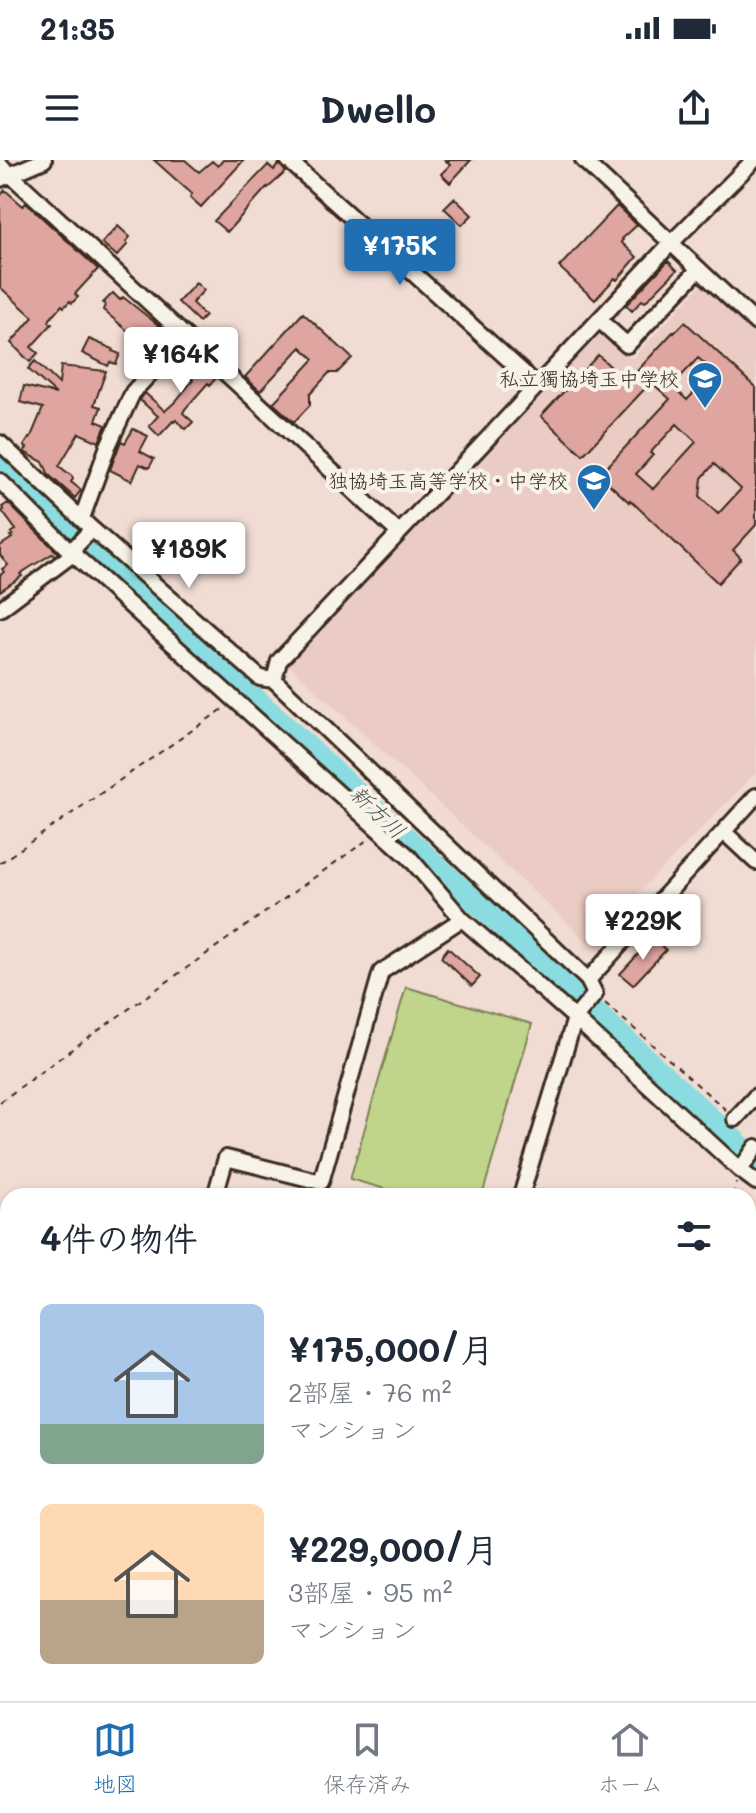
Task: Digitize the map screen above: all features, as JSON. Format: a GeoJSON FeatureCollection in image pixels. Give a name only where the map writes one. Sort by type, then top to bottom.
{"type":"FeatureCollection","features":[{"type":"Feature","properties":{"kind":"street"},"geometry":{"type":"LineString","coordinates":[[44,160],[4,173],[399,533]]}},
{"type":"Feature","properties":{"kind":"street"},"geometry":{"type":"LineString","coordinates":[[288,160],[537,385]]}},
{"type":"Feature","properties":{"kind":"street"},"geometry":{"type":"LineString","coordinates":[[583,160],[756,323]]}},
{"type":"Feature","properties":{"kind":"street"},"geometry":{"type":"LineString","coordinates":[[274,680],[279,661],[671,243],[754,160]]}},
{"type":"Feature","properties":{"kind":"street"},"geometry":{"type":"LineString","coordinates":[[599,320],[627,345],[699,269]]}},
{"type":"Feature","properties":{"kind":"street"},"geometry":{"type":"LineString","coordinates":[[0,609],[74,550],[87,526],[108,446],[133,392],[185,336]]}},
{"type":"Feature","properties":{"kind":"street"},"geometry":{"type":"LineString","coordinates":[[0,443],[87,526],[260,678],[274,680],[588,980],[595,994],[578,1014],[524,1188]]}},
{"type":"Feature","properties":{"kind":"street"},"geometry":{"type":"LineString","coordinates":[[0,481],[235,701],[409,857],[462,919],[578,1014],[756,1182]]}},
{"type":"Feature","properties":{"kind":"street"},"geometry":{"type":"LineString","coordinates":[[588,980],[756,796]]}},
{"type":"Feature","properties":{"kind":"street"},"geometry":{"type":"LineString","coordinates":[[724,832],[756,862]]}},
{"type":"Feature","properties":{"kind":"street"},"geometry":{"type":"LineString","coordinates":[[217,1188],[226,1158],[321,1182],[381,972],[462,919]]}},
{"type":"Feature","properties":{"kind":"street"},"geometry":{"type":"LineString","coordinates":[[735,1119],[756,1096]]}},
{"type":"Feature","properties":{"kind":"street"},"geometry":{"type":"LineString","coordinates":[[740,1170],[756,1147]]}},
{"type":"Feature","properties":{"kind":"path"},"geometry":{"type":"LineString","coordinates":[[0,863],[235,701]]}},
{"type":"Feature","properties":{"kind":"path"},"geometry":{"type":"LineString","coordinates":[[0,1102],[381,831]]}},
{"type":"Feature","properties":{"kind":"path"},"geometry":{"type":"LineString","coordinates":[[595,994],[735,1119]]}},
{"type":"Feature","properties":{"kind":"shaded area","name":"独協埼玉高等学校・中学校"},"geometry":{"type":"Polygon","coordinates":[[[705,281],[756,329],[756,773],[589,943],[289,665],[602,331],[632,359],[705,281]]]}},
{"type":"Feature","properties":{"kind":"green space"},"geometry":{"type":"Polygon","coordinates":[[[406,987],[532,1024],[484,1188],[382,1188],[350,1179],[406,987]]]}},
{"type":"Feature","properties":{"kind":"building"},"geometry":{"type":"Polygon","coordinates":[[[154,160],[185,160],[199,172],[212,161],[218,166],[223,160],[244,160],[201,207],[190,197],[192,194],[154,160]]]}},
{"type":"Feature","properties":{"kind":"building"},"geometry":{"type":"Polygon","coordinates":[[[445,160],[471,160],[450,183],[441,174],[450,165],[445,160]]]}},
{"type":"Feature","properties":{"kind":"building"},"geometry":{"type":"Polygon","coordinates":[[[279,164],[286,172],[267,187],[227,232],[214,221],[268,165],[274,170],[279,164]]]}},
{"type":"Feature","properties":{"kind":"building"},"geometry":{"type":"Polygon","coordinates":[[[5,190],[23,206],[26,203],[98,269],[75,294],[78,297],[64,307],[62,305],[50,319],[52,324],[31,347],[38,353],[30,362],[11,343],[33,317],[0,287],[0,196],[5,190]]]}},
{"type":"Feature","properties":{"kind":"building"},"geometry":{"type":"Polygon","coordinates":[[[454,198],[472,215],[462,225],[444,208],[454,198]]]}},
{"type":"Feature","properties":{"kind":"building"},"geometry":{"type":"Polygon","coordinates":[[[617,206],[637,225],[621,242],[637,257],[595,300],[559,267],[617,206]]]}},
{"type":"Feature","properties":{"kind":"building"},"geometry":{"type":"Polygon","coordinates":[[[118,226],[130,237],[117,256],[102,243],[118,226]]]}},
{"type":"Feature","properties":{"kind":"building"},"geometry":{"type":"Polygon","coordinates":[[[668,261],[677,270],[632,311],[626,305],[668,261]]]}},
{"type":"Feature","properties":{"kind":"building"},"geometry":{"type":"Polygon","coordinates":[[[196,283],[204,290],[192,303],[205,316],[199,322],[178,302],[196,283]]]}},
{"type":"Feature","properties":{"kind":"building"},"geometry":{"type":"Polygon","coordinates":[[[113,293],[120,300],[123,297],[162,328],[159,331],[168,340],[158,351],[153,347],[141,359],[133,351],[141,342],[103,310],[103,303],[113,293]]]}},
{"type":"Feature","properties":{"kind":"building"},"geometry":{"type":"Polygon","coordinates":[[[303,313],[352,358],[337,373],[329,373],[310,394],[310,405],[294,422],[273,403],[314,359],[301,347],[260,391],[245,377],[303,313]]]}},
{"type":"Feature","properties":{"kind":"building"},"geometry":{"type":"Polygon","coordinates":[[[685,322],[756,388],[756,525],[733,550],[741,558],[718,583],[630,500],[607,482],[601,488],[594,481],[670,399],[651,382],[583,455],[541,416],[598,355],[627,382],[685,322]],[[698,358],[672,386],[687,400],[714,371],[698,358]],[[677,424],[650,453],[653,455],[636,474],[653,489],[696,442],[677,424]],[[714,464],[702,478],[700,497],[718,514],[741,489],[714,464]]]}},
{"type":"Feature","properties":{"kind":"building"},"geometry":{"type":"Polygon","coordinates":[[[89,339],[120,354],[116,364],[110,362],[108,366],[82,353],[89,339]]]}},
{"type":"Feature","properties":{"kind":"building"},"geometry":{"type":"Polygon","coordinates":[[[186,350],[216,378],[185,409],[183,413],[193,422],[186,429],[176,420],[173,421],[159,436],[149,426],[158,416],[140,400],[145,393],[165,411],[176,401],[193,380],[173,364],[186,350]]]}},
{"type":"Feature","properties":{"kind":"building"},"geometry":{"type":"Polygon","coordinates":[[[35,361],[59,384],[61,366],[106,371],[94,405],[101,407],[96,421],[106,425],[99,442],[79,433],[59,466],[72,476],[71,482],[81,490],[75,498],[49,475],[43,462],[24,452],[43,408],[20,402],[24,386],[56,394],[28,369],[35,361]]]}},
{"type":"Feature","properties":{"kind":"building"},"geometry":{"type":"Polygon","coordinates":[[[133,429],[148,436],[140,451],[154,459],[149,468],[140,464],[132,481],[110,470],[121,441],[125,443],[133,429]]]}},
{"type":"Feature","properties":{"kind":"building"},"geometry":{"type":"Polygon","coordinates":[[[8,503],[58,553],[29,568],[0,591],[0,575],[8,565],[0,555],[0,546],[12,538],[11,533],[16,530],[2,511],[8,503]]]}},
{"type":"Feature","properties":{"kind":"building"},"geometry":{"type":"Polygon","coordinates":[[[653,938],[666,950],[633,985],[620,974],[653,938]]]}},
{"type":"Feature","properties":{"kind":"building"},"geometry":{"type":"Polygon","coordinates":[[[448,948],[480,977],[472,986],[441,957],[448,948]]]}},
{"type":"Feature","properties":{"kind":"waterway","name":"新方川"},"geometry":{"type":"LineString","coordinates":[[0,465],[756,1160]]}},
{"type":"Feature","properties":{"kind":"place","name":"私立獨協埼玉中学校"},"geometry":{"type":"Point","coordinates":[705,410]}},
{"type":"Feature","properties":{"kind":"place","name":"独協埼玉高等学校・中学校"},"geometry":{"type":"Point","coordinates":[594,512]}}]}
